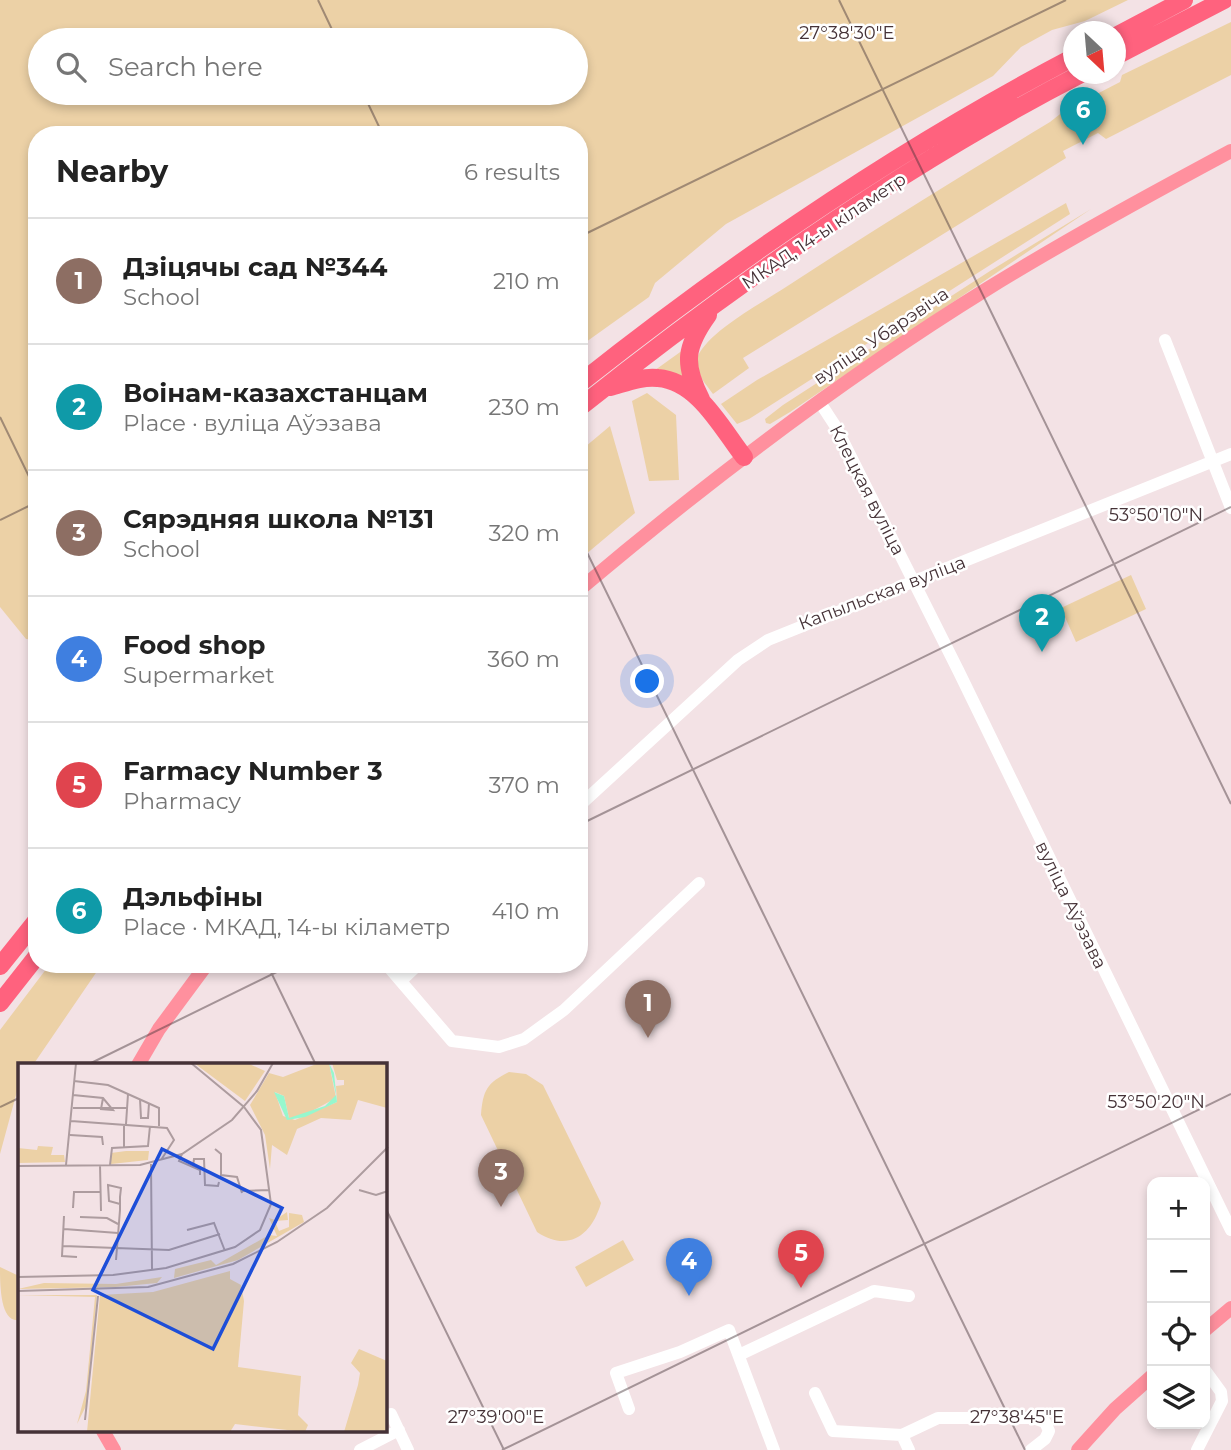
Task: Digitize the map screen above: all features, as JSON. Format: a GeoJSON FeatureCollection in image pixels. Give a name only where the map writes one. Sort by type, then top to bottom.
{"type":"FeatureCollection","features":[{"type":"Feature","properties":{"kind":"highway"},"geometry":{"type":"LineString","coordinates":[[1146,20],[1158,0]]}},
{"type":"Feature","properties":{"kind":"highway"},"geometry":{"type":"LineString","coordinates":[[1126,30],[1184,0]]}},
{"type":"Feature","properties":{"kind":"highway"},"geometry":{"type":"LineString","coordinates":[[1126,50],[1224,0]]}},
{"type":"Feature","properties":{"kind":"highway","name":"МКАД, 14-ы кіламетр"},"geometry":{"type":"LineString","coordinates":[[588,377],[690,297],[804,217],[905,154],[1063,63]]}},
{"type":"Feature","properties":{"kind":"highway","name":"МКАД, 14-ы кіламетр"},"geometry":{"type":"LineString","coordinates":[[588,400],[789,252],[910,172],[1064,84]]}},
{"type":"Feature","properties":{"kind":"highway"},"geometry":{"type":"LineString","coordinates":[[714,306],[696,332],[687,363],[693,384],[704,405],[744,457]]}},
{"type":"Feature","properties":{"kind":"highway"},"geometry":{"type":"LineString","coordinates":[[603,388],[646,378],[659,378],[681,385],[704,405]]}},
{"type":"Feature","properties":{"kind":"highway"},"geometry":{"type":"LineString","coordinates":[[0,966],[28,931]]}},
{"type":"Feature","properties":{"kind":"highway"},"geometry":{"type":"LineString","coordinates":[[0,1003],[28,967]]}},
{"type":"Feature","properties":{"kind":"main road","name":"вуліца Убарэвіча"},"geometry":{"type":"LineString","coordinates":[[588,582],[650,530],[819,401],[988,288],[1231,151]]}},
{"type":"Feature","properties":{"kind":"main road"},"geometry":{"type":"LineString","coordinates":[[139,1063],[159,1029],[200,973]]}},
{"type":"Feature","properties":{"kind":"main road"},"geometry":{"type":"LineString","coordinates":[[1210,1326],[1231,1308]]}},
{"type":"Feature","properties":{"kind":"main road"},"geometry":{"type":"LineString","coordinates":[[1078,1450],[1115,1409],[1147,1380]]}},
{"type":"Feature","properties":{"kind":"main road"},"geometry":{"type":"LineString","coordinates":[[104,1432],[114,1450]]}},
{"type":"Feature","properties":{"kind":"main road"},"geometry":{"type":"LineString","coordinates":[[115,1432],[122,1450]]}},
{"type":"Feature","properties":{"kind":"street"},"geometry":{"type":"LineString","coordinates":[[1165,340],[1231,508]]}},
{"type":"Feature","properties":{"kind":"street","name":"Клецкая вуліца"},"geometry":{"type":"LineString","coordinates":[[819,401],[836,427],[912,580]]}},
{"type":"Feature","properties":{"kind":"street","name":"Капыльская вуліца"},"geometry":{"type":"LineString","coordinates":[[588,798],[746,654],[768,640],[1231,454]]}},
{"type":"Feature","properties":{"kind":"street","name":"вуліца Аўэзава"},"geometry":{"type":"LineString","coordinates":[[912,580],[1231,1230]]}},
{"type":"Feature","properties":{"kind":"street"},"geometry":{"type":"LineString","coordinates":[[394,973],[452,1041],[499,1047],[524,1039],[564,1010],[699,883]]}},
{"type":"Feature","properties":{"kind":"street"},"geometry":{"type":"LineString","coordinates":[[401,982],[410,973]]}},
{"type":"Feature","properties":{"kind":"street"},"geometry":{"type":"LineString","coordinates":[[739,1355],[874,1291],[909,1296]]}},
{"type":"Feature","properties":{"kind":"street"},"geometry":{"type":"LineString","coordinates":[[629,1409],[616,1373],[680,1352],[729,1330],[774,1450]]}},
{"type":"Feature","properties":{"kind":"street"},"geometry":{"type":"LineString","coordinates":[[1210,1377],[1221,1392],[1222,1401],[1210,1425]]}},
{"type":"Feature","properties":{"kind":"street"},"geometry":{"type":"LineString","coordinates":[[815,1393],[833,1431],[902,1435],[938,1418],[1033,1418],[1045,1422],[1049,1431],[1045,1439],[1031,1450]]}},
{"type":"Feature","properties":{"kind":"street"},"geometry":{"type":"LineString","coordinates":[[391,1415],[408,1450]]}},
{"type":"Feature","properties":{"kind":"street"},"geometry":{"type":"LineString","coordinates":[[1197,1450],[1208,1429]]}},
{"type":"Feature","properties":{"kind":"street"},"geometry":{"type":"LineString","coordinates":[[360,1450],[398,1430]]}},
{"type":"Feature","properties":{"kind":"street"},"geometry":{"type":"LineString","coordinates":[[902,1435],[909,1450]]}},
{"type":"Feature","properties":{"kind":"shaded area"},"geometry":{"type":"Polygon","coordinates":[[[0,0],[1128,0],[1085,21],[1063,21],[1063,27],[1021,47],[993,76],[726,224],[655,283],[649,297],[588,341],[588,126],[28,126],[28,639],[0,607],[0,0]]]}},
{"type":"Feature","properties":{"kind":"shaded area"},"geometry":{"type":"Polygon","coordinates":[[[1231,22],[1231,75],[1106,139],[1098,133],[1063,151],[1066,158],[743,358],[749,368],[713,394],[703,381],[697,366],[698,356],[704,346],[725,327],[1064,111],[1116,84],[1126,84],[1126,73],[1231,22]]]}},
{"type":"Feature","properties":{"kind":"shaded area"},"geometry":{"type":"Polygon","coordinates":[[[1066,203],[1070,214],[749,419],[737,424],[721,404],[757,380],[1066,203]]]}},
{"type":"Feature","properties":{"kind":"shaded area"},"geometry":{"type":"Polygon","coordinates":[[[1091,209],[790,412],[770,424],[766,423],[765,419],[783,405],[1091,209]]]}},
{"type":"Feature","properties":{"kind":"shaded area"},"geometry":{"type":"Polygon","coordinates":[[[683,350],[686,382],[651,373],[683,350]]]}},
{"type":"Feature","properties":{"kind":"shaded area"},"geometry":{"type":"Polygon","coordinates":[[[647,393],[676,415],[679,480],[649,481],[632,401],[647,393]]]}},
{"type":"Feature","properties":{"kind":"shaded area"},"geometry":{"type":"Polygon","coordinates":[[[610,426],[635,513],[588,552],[588,444],[610,426]]]}},
{"type":"Feature","properties":{"kind":"shaded area"},"geometry":{"type":"Polygon","coordinates":[[[1131,575],[1146,609],[1076,642],[1061,608],[1131,575]]]}},
{"type":"Feature","properties":{"kind":"shaded area"},"geometry":{"type":"Polygon","coordinates":[[[43,973],[96,973],[34,1063],[18,1063],[18,1088],[0,1154],[0,1030],[43,973]]]}},
{"type":"Feature","properties":{"kind":"shaded area"},"geometry":{"type":"Polygon","coordinates":[[[509,1072],[526,1074],[543,1085],[601,1203],[592,1224],[577,1237],[559,1241],[537,1232],[481,1115],[488,1088],[509,1072]]]}},
{"type":"Feature","properties":{"kind":"shaded area"},"geometry":{"type":"Polygon","coordinates":[[[623,1240],[634,1260],[586,1287],[575,1267],[623,1240]]]}},
{"type":"Feature","properties":{"kind":"shaded area"},"geometry":{"type":"Polygon","coordinates":[[[0,1267],[18,1276],[18,1320],[8,1315],[1,1292],[0,1267]]]}},
{"type":"Feature","properties":{"kind":"place","name":"Дэльфіны"},"geometry":{"type":"Point","coordinates":[1083,145]}},
{"type":"Feature","properties":{"kind":"place","name":"Воінам-казахстанцам"},"geometry":{"type":"Point","coordinates":[1042,652]}},
{"type":"Feature","properties":{"kind":"place","name":"Дзіцячы сад №344"},"geometry":{"type":"Point","coordinates":[648,1038]}},
{"type":"Feature","properties":{"kind":"place","name":"Сярэдняя школа №131"},"geometry":{"type":"Point","coordinates":[501,1207]}},
{"type":"Feature","properties":{"kind":"place","name":"Farmacy Number 3"},"geometry":{"type":"Point","coordinates":[801,1288]}},
{"type":"Feature","properties":{"kind":"place","name":"Food shop"},"geometry":{"type":"Point","coordinates":[689,1296]}}]}
